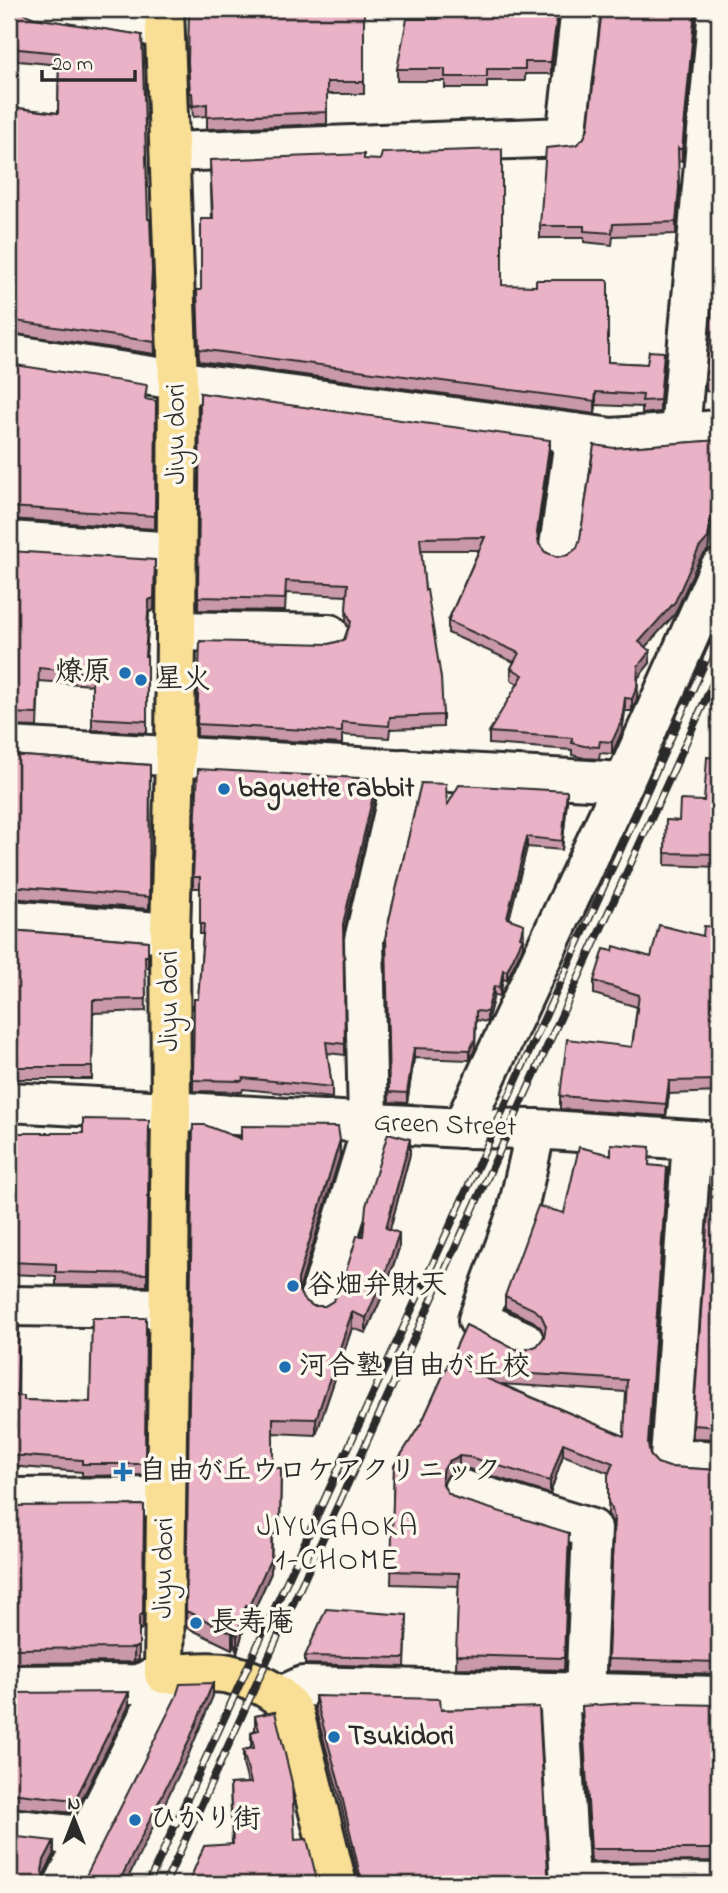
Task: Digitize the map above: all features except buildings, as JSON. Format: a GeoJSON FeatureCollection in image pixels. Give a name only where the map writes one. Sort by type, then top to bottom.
{"type":"FeatureCollection","features":[{"type":"Feature","properties":{"kind":"main road","name":"Jiyu dori"},"geometry":{"type":"LineString","coordinates":[[164,18],[178,381],[164,1674]]}},
{"type":"Feature","properties":{"kind":"main road"},"geometry":{"type":"LineString","coordinates":[[164,1674],[228,1673],[281,1696],[292,1708],[337,1884]]}},
{"type":"Feature","properties":{"kind":"street"},"geometry":{"type":"LineString","coordinates":[[38,9],[164,18]]}},
{"type":"Feature","properties":{"kind":"street"},"geometry":{"type":"LineString","coordinates":[[170,152],[566,137],[581,9]]}},
{"type":"Feature","properties":{"kind":"street"},"geometry":{"type":"LineString","coordinates":[[680,431],[718,9]]}},
{"type":"Feature","properties":{"kind":"street"},"geometry":{"type":"LineString","coordinates":[[9,354],[178,381],[612,438],[719,430]]}},
{"type":"Feature","properties":{"kind":"street"},"geometry":{"type":"LineString","coordinates":[[559,547],[575,433]]}},
{"type":"Feature","properties":{"kind":"street"},"geometry":{"type":"LineString","coordinates":[[9,541],[176,552]]}},
{"type":"Feature","properties":{"kind":"street"},"geometry":{"type":"LineString","coordinates":[[462,1128],[624,782],[719,569]]}},
{"type":"Feature","properties":{"kind":"street"},"geometry":{"type":"LineString","coordinates":[[176,631],[329,634]]}},
{"type":"Feature","properties":{"kind":"street"},"geometry":{"type":"LineString","coordinates":[[9,747],[624,782]]}},
{"type":"Feature","properties":{"kind":"street"},"geometry":{"type":"LineString","coordinates":[[319,1300],[371,1123],[364,940],[404,769]]}},
{"type":"Feature","properties":{"kind":"street"},"geometry":{"type":"LineString","coordinates":[[9,920],[170,933]]}},
{"type":"Feature","properties":{"kind":"street","name":"Green Street"},"geometry":{"type":"LineString","coordinates":[[9,1102],[462,1128],[536,1129],[706,1141]]}},
{"type":"Feature","properties":{"kind":"street"},"geometry":{"type":"LineString","coordinates":[[524,1340],[478,1320],[517,1213],[536,1129]]}},
{"type":"Feature","properties":{"kind":"street"},"geometry":{"type":"LineString","coordinates":[[706,1141],[670,1458],[719,1461]]}},
{"type":"Feature","properties":{"kind":"street"},"geometry":{"type":"LineString","coordinates":[[9,1306],[168,1308]]}},
{"type":"Feature","properties":{"kind":"street"},"geometry":{"type":"LineString","coordinates":[[463,1490],[592,1529],[572,1694],[569,1884]]}},
{"type":"Feature","properties":{"kind":"street"},"geometry":{"type":"LineString","coordinates":[[9,1498],[166,1497]]}},
{"type":"Feature","properties":{"kind":"street"},"geometry":{"type":"LineString","coordinates":[[9,1685],[138,1684],[164,1674]]}},
{"type":"Feature","properties":{"kind":"street"},"geometry":{"type":"LineString","coordinates":[[64,1884],[156,1701],[164,1674]]}},
{"type":"Feature","properties":{"kind":"street"},"geometry":{"type":"LineString","coordinates":[[281,1696],[303,1686],[719,1696]]}},
{"type":"Feature","properties":{"kind":"street"},"geometry":{"type":"LineString","coordinates":[[9,1828],[88,1837]]}},
{"type":"Feature","properties":{"kind":"street"},"geometry":{"type":"LineString","coordinates":[[579,1884],[719,1884]]}},
{"type":"Feature","properties":{"kind":"railway"},"geometry":{"type":"LineString","coordinates":[[148,1884],[484,1152],[719,631]]}},
{"type":"Feature","properties":{"kind":"railway"},"geometry":{"type":"LineString","coordinates":[[165,1884],[719,670]]}},
{"type":"Feature","properties":{"kind":"place","name":"燎原"},"geometry":{"type":"Point","coordinates":[125,673]}},
{"type":"Feature","properties":{"kind":"place","name":"星火"},"geometry":{"type":"Point","coordinates":[141,680]}},
{"type":"Feature","properties":{"kind":"place","name":"baguette rabbit"},"geometry":{"type":"Point","coordinates":[224,789]}},
{"type":"Feature","properties":{"kind":"place","name":"谷畑弁財天"},"geometry":{"type":"Point","coordinates":[293,1286]}},
{"type":"Feature","properties":{"kind":"place","name":"河合塾 自由が丘校"},"geometry":{"type":"Point","coordinates":[285,1367]}},
{"type":"Feature","properties":{"kind":"place","name":"自由が丘ウロケアクリニック"},"geometry":{"type":"Point","coordinates":[123,1472]}},
{"type":"Feature","properties":{"kind":"place","name":"長寿庵"},"geometry":{"type":"Point","coordinates":[196,1623]}},
{"type":"Feature","properties":{"kind":"place","name":"Tsukidori"},"geometry":{"type":"Point","coordinates":[334,1737]}},
{"type":"Feature","properties":{"kind":"place","name":"ひかり街"},"geometry":{"type":"Point","coordinates":[135,1820]}},
{"type":"Feature","properties":{"kind":"district","name":"JIYUGAOKA 1-CHOME"},"geometry":{"type":"Point","coordinates":[338,1545]}}]}
